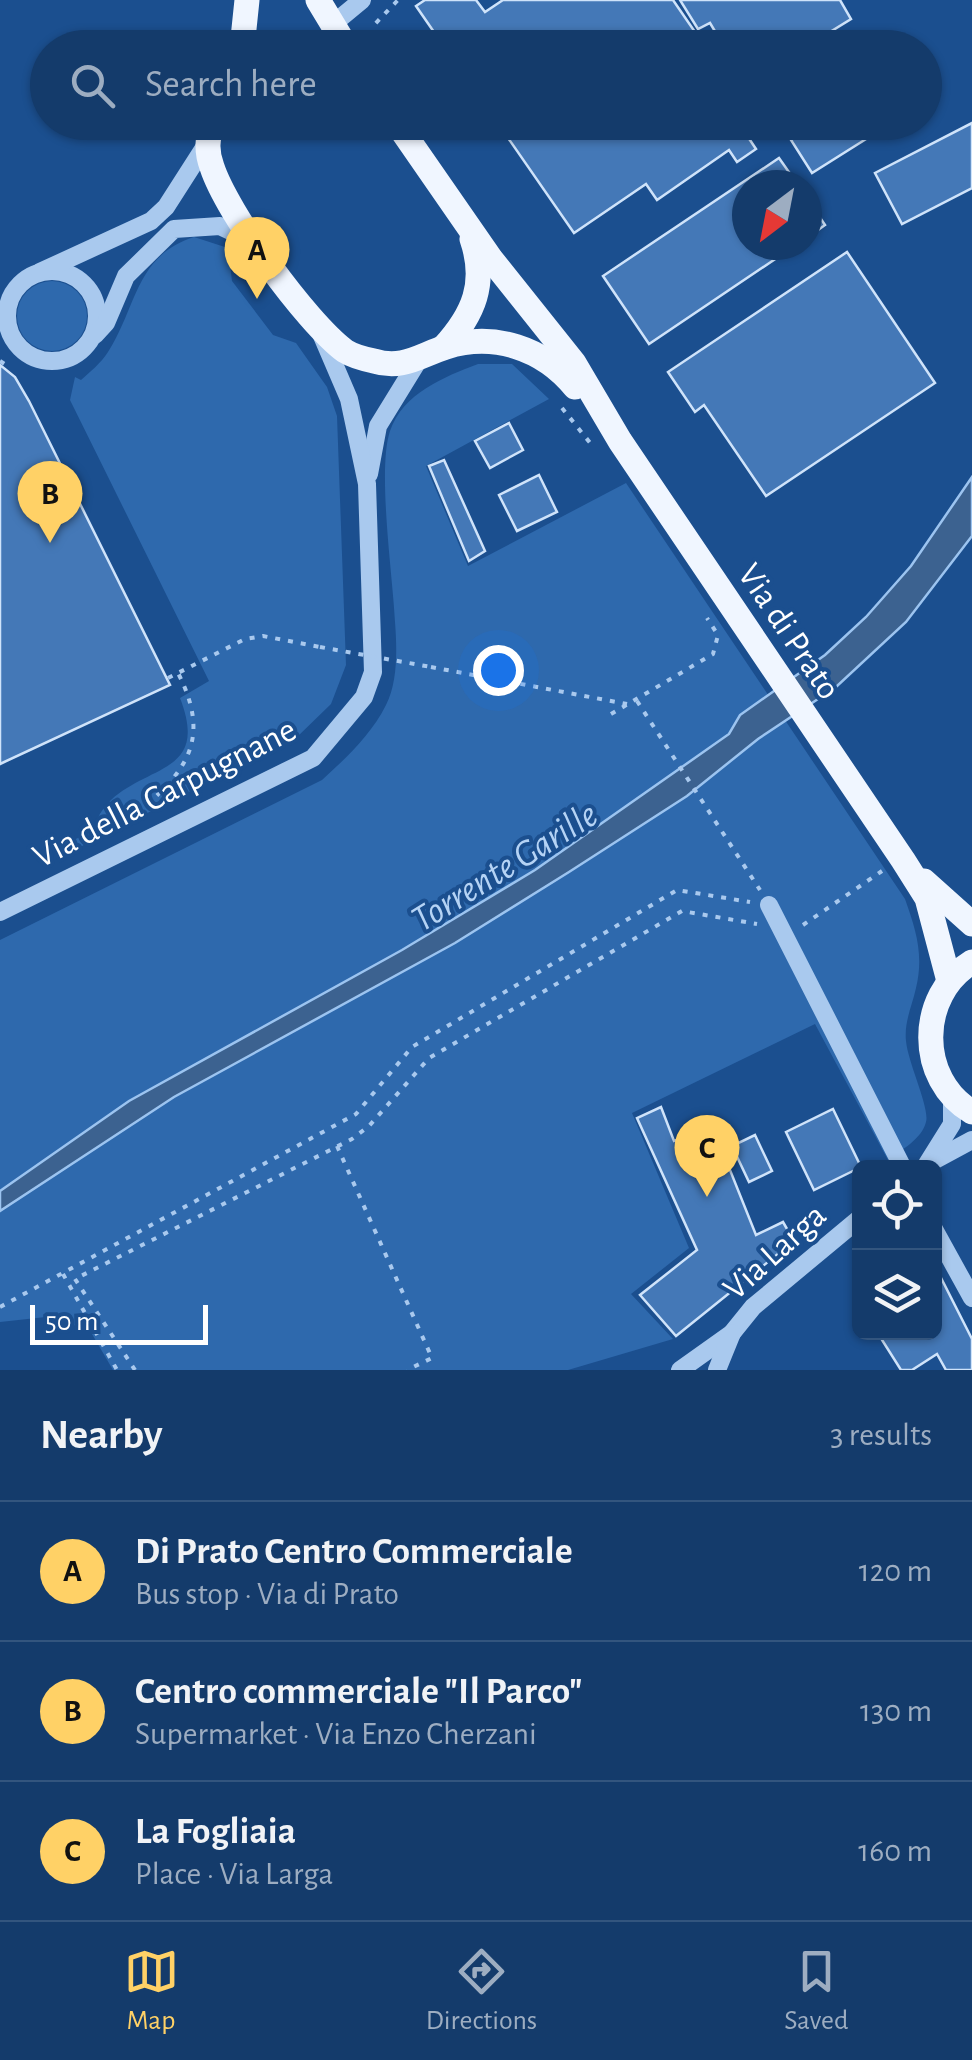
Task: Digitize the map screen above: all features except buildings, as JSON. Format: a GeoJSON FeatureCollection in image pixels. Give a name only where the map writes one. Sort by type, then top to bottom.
{"type":"FeatureCollection","features":[{"type":"Feature","properties":{"kind":"main road"},"geometry":{"type":"LineString","coordinates":[[244,30],[246,0]]}},
{"type":"Feature","properties":{"kind":"main road"},"geometry":{"type":"LineString","coordinates":[[318,0],[336,30]]}},
{"type":"Feature","properties":{"kind":"main road","name":"Via di Prato"},"geometry":{"type":"LineString","coordinates":[[211,140],[220,187],[256,243],[318,326],[349,353],[380,364],[418,361],[444,347],[486,340],[525,349],[551,362],[737,616],[838,764],[897,862],[927,898],[948,981]]}},
{"type":"Feature","properties":{"kind":"main road","name":"Via di Prato"},"geometry":{"type":"LineString","coordinates":[[408,140],[467,226],[574,363],[611,448]]}},
{"type":"Feature","properties":{"kind":"main road","name":"Via di Prato"},"geometry":{"type":"LineString","coordinates":[[444,347],[464,325],[475,303],[480,275],[467,226]]}},
{"type":"Feature","properties":{"kind":"main road","name":"Via di Prato"},"geometry":{"type":"LineString","coordinates":[[897,862],[972,924]]}},
{"type":"Feature","properties":{"kind":"main road"},"geometry":{"type":"LineString","coordinates":[[962,1104],[942,1084],[930,1046],[937,1003],[948,981],[972,962]]}},
{"type":"Feature","properties":{"kind":"street"},"geometry":{"type":"LineString","coordinates":[[332,24],[362,0]]}},
{"type":"Feature","properties":{"kind":"street"},"geometry":{"type":"LineString","coordinates":[[206,140],[166,207],[151,221],[25,280],[9,300],[8,327],[12,339],[32,357],[45,362],[72,357],[106,322],[126,276],[174,229],[220,226],[256,243]]}},
{"type":"Feature","properties":{"kind":"street"},"geometry":{"type":"LineString","coordinates":[[38,273],[59,272],[87,288],[97,318],[91,339]]}},
{"type":"Feature","properties":{"kind":"street","name":"Via della Carpugnane"},"geometry":{"type":"LineString","coordinates":[[0,912],[313,758],[364,697],[373,672],[367,484],[350,399],[318,326]]}},
{"type":"Feature","properties":{"kind":"street","name":"Via della Carpugnane"},"geometry":{"type":"LineString","coordinates":[[367,484],[378,426],[418,361]]}},
{"type":"Feature","properties":{"kind":"street"},"geometry":{"type":"LineString","coordinates":[[769,905],[900,1160]]}},
{"type":"Feature","properties":{"kind":"street"},"geometry":{"type":"LineString","coordinates":[[929,1160],[962,1104]]}},
{"type":"Feature","properties":{"kind":"street"},"geometry":{"type":"LineString","coordinates":[[936,1160],[972,1140]]}},
{"type":"Feature","properties":{"kind":"street","name":"Via Larga"},"geometry":{"type":"LineString","coordinates":[[680,1370],[732,1333],[753,1307],[852,1225]]}},
{"type":"Feature","properties":{"kind":"street"},"geometry":{"type":"LineString","coordinates":[[942,1244],[972,1298]]}},
{"type":"Feature","properties":{"kind":"street","name":"Via Larga"},"geometry":{"type":"LineString","coordinates":[[717,1370],[732,1333]]}},
{"type":"Feature","properties":{"kind":"path"},"geometry":{"type":"LineString","coordinates":[[376,30],[374,24],[398,0]]}},
{"type":"Feature","properties":{"kind":"path"},"geometry":{"type":"LineString","coordinates":[[559,405],[611,448]]}},
{"type":"Feature","properties":{"kind":"path"},"geometry":{"type":"LineString","coordinates":[[610,714],[713,654],[718,635],[708,618]]}},
{"type":"Feature","properties":{"kind":"path"},"geometry":{"type":"LineString","coordinates":[[168,678],[245,639],[262,636],[630,705]]}},
{"type":"Feature","properties":{"kind":"path"},"geometry":{"type":"LineString","coordinates":[[106,840],[166,787],[193,746],[196,720],[178,673]]}},
{"type":"Feature","properties":{"kind":"path"},"geometry":{"type":"LineString","coordinates":[[637,700],[705,800],[769,905]]}},
{"type":"Feature","properties":{"kind":"path"},"geometry":{"type":"LineString","coordinates":[[135,1370],[75,1279],[337,1146],[369,1126],[429,1058],[682,911],[784,932],[897,862]]}},
{"type":"Feature","properties":{"kind":"path"},"geometry":{"type":"LineString","coordinates":[[0,1306],[356,1114],[412,1048],[677,890],[769,905]]}},
{"type":"Feature","properties":{"kind":"path"},"geometry":{"type":"LineString","coordinates":[[337,1146],[432,1358],[406,1370]]}},
{"type":"Feature","properties":{"kind":"path"},"geometry":{"type":"LineString","coordinates":[[63,1274],[117,1370]]}},
{"type":"Feature","properties":{"kind":"shaded area"},"geometry":{"type":"Polygon","coordinates":[[[194,237],[228,248],[232,281],[273,335],[296,343],[327,387],[337,416],[346,665],[331,704],[296,738],[74,850],[68,843],[91,828],[111,800],[181,754],[187,741],[187,722],[180,698],[209,681],[70,400],[75,377],[81,380],[108,352],[149,270],[175,246],[194,237]]]}},
{"type":"Feature","properties":{"kind":"shaded area"},"geometry":{"type":"Polygon","coordinates":[[[52,281],[66,283],[77,291],[85,302],[85,330],[77,341],[66,349],[52,351],[38,349],[27,341],[19,330],[17,316],[19,302],[27,291],[38,283],[52,281]]]}},
{"type":"Feature","properties":{"kind":"shaded area"},"geometry":{"type":"Polygon","coordinates":[[[478,364],[512,364],[549,399],[426,466],[468,566],[626,483],[905,899],[919,954],[906,1041],[926,1122],[910,1144],[888,1160],[815,1024],[632,1113],[689,1248],[631,1294],[673,1339],[568,1370],[113,1370],[92,1334],[55,1316],[0,1322],[0,940],[322,780],[365,736],[390,696],[396,665],[385,497],[386,449],[390,431],[404,406],[439,381],[478,364]]]}},
{"type":"Feature","properties":{"kind":"shaded area"},"geometry":{"type":"Polygon","coordinates":[[[972,477],[972,536],[906,622],[836,687],[758,739],[687,796],[569,872],[455,943],[174,1097],[0,1211],[0,1191],[129,1101],[402,950],[535,870],[729,734],[740,715],[825,655],[866,617],[911,566],[972,477]]]}},
{"type":"Feature","properties":{"kind":"place","name":"Di Prato Centro Commerciale"},"geometry":{"type":"Point","coordinates":[257,299]}},
{"type":"Feature","properties":{"kind":"place","name":"Centro commerciale \"Il Parco\""},"geometry":{"type":"Point","coordinates":[50,543]}},
{"type":"Feature","properties":{"kind":"place","name":"La Fogliaia"},"geometry":{"type":"Point","coordinates":[707,1197]}},
{"type":"Feature","properties":{"kind":"water label","name":"Torrente Garille"},"geometry":{"type":"Point","coordinates":[504,866]}}]}
